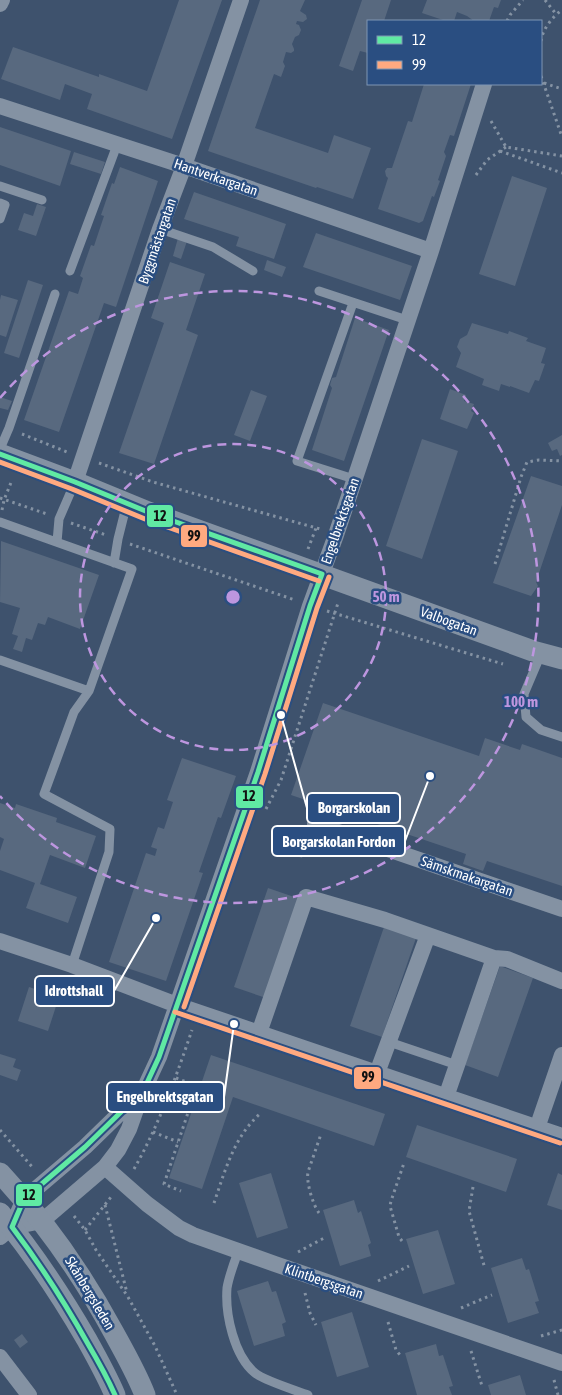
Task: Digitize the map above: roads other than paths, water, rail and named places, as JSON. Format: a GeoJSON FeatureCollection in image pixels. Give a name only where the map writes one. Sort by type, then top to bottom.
{"type":"FeatureCollection","features":[{"type":"Feature","properties":{"kind":"street"},"geometry":{"type":"LineString","coordinates":[[0,4],[2,0]]}},
{"type":"Feature","properties":{"kind":"street","name":"Byggmästargatan"},"geometry":{"type":"LineString","coordinates":[[76,482],[160,229],[184,166],[241,0]]}},
{"type":"Feature","properties":{"kind":"street","name":"Engelbrektsgatan"},"geometry":{"type":"LineString","coordinates":[[4,1226],[42,1221],[105,1167],[118,1150],[129,1129],[140,1098],[159,1057],[258,772],[310,606],[336,535],[431,251],[484,85]]}},
{"type":"Feature","properties":{"kind":"street","name":"Hantverkargatan"},"geometry":{"type":"LineString","coordinates":[[0,106],[184,166],[431,251]]}},
{"type":"Feature","properties":{"kind":"street","name":"Valbogatan"},"geometry":{"type":"LineString","coordinates":[[9,457],[148,512],[562,659]]}},
{"type":"Feature","properties":{"kind":"street","name":"Sämskmakargatan"},"geometry":{"type":"LineString","coordinates":[[315,824],[562,909]]}},
{"type":"Feature","properties":{"kind":"street"},"geometry":{"type":"LineString","coordinates":[[259,1033],[306,897],[385,920],[494,958],[507,959],[562,981]]}},
{"type":"Feature","properties":{"kind":"street"},"geometry":{"type":"LineString","coordinates":[[377,1073],[428,935]]}},
{"type":"Feature","properties":{"kind":"street"},"geometry":{"type":"LineString","coordinates":[[0,941],[72,965],[177,1005],[562,1136]]}},
{"type":"Feature","properties":{"kind":"street"},"geometry":{"type":"LineString","coordinates":[[446,1097],[494,958]]}},
{"type":"Feature","properties":{"kind":"street"},"geometry":{"type":"LineString","coordinates":[[537,1128],[562,1055]]}},
{"type":"Feature","properties":{"kind":"street","name":"Engelbrektsgatan"},"geometry":{"type":"LineString","coordinates":[[4,1226],[24,1199],[85,1147],[122,1111],[140,1098]]}},
{"type":"Feature","properties":{"kind":"street","name":"Klintbergsgatan"},"geometry":{"type":"LineString","coordinates":[[105,1167],[147,1204],[179,1228],[193,1235],[354,1292],[562,1362]]}},
{"type":"Feature","properties":{"kind":"street","name":"Skånbergsleden"},"geometry":{"type":"LineString","coordinates":[[0,1173],[58,1241],[95,1300],[122,1348],[145,1395]]}},
{"type":"Feature","properties":{"kind":"street","name":"Skånbergsleden"},"geometry":{"type":"LineString","coordinates":[[4,1226],[32,1252],[65,1303],[115,1395]]}},
{"type":"Feature","properties":{"kind":"street"},"geometry":{"type":"LineString","coordinates":[[0,1357],[29,1395]]}},
{"type":"Feature","properties":{"kind":"lane"},"geometry":{"type":"LineString","coordinates":[[70,272],[117,145]]}},
{"type":"Feature","properties":{"kind":"lane"},"geometry":{"type":"LineString","coordinates":[[0,186],[42,200]]}},
{"type":"Feature","properties":{"kind":"lane"},"geometry":{"type":"LineString","coordinates":[[0,203],[5,205],[0,219]]}},
{"type":"Feature","properties":{"kind":"lane"},"geometry":{"type":"LineString","coordinates":[[160,229],[213,247],[253,271]]}},
{"type":"Feature","properties":{"kind":"lane"},"geometry":{"type":"LineString","coordinates":[[319,291],[407,320]]}},
{"type":"Feature","properties":{"kind":"lane"},"geometry":{"type":"LineString","coordinates":[[0,449],[55,294]]}},
{"type":"Feature","properties":{"kind":"lane"},"geometry":{"type":"LineString","coordinates":[[353,303],[297,461],[354,479]]}},
{"type":"Feature","properties":{"kind":"lane"},"geometry":{"type":"LineString","coordinates":[[56,542],[59,519],[76,482]]}},
{"type":"Feature","properties":{"kind":"lane"},"geometry":{"type":"LineString","coordinates":[[114,563],[127,503]]}},
{"type":"Feature","properties":{"kind":"lane"},"geometry":{"type":"LineString","coordinates":[[1,518],[56,542],[132,569],[90,691],[74,712],[44,794],[110,829],[109,852],[72,965]]}},
{"type":"Feature","properties":{"kind":"lane"},"geometry":{"type":"LineString","coordinates":[[541,653],[524,694],[526,717],[541,730],[562,737]]}},
{"type":"Feature","properties":{"kind":"lane"},"geometry":{"type":"LineString","coordinates":[[0,660],[90,691]]}},
{"type":"Feature","properties":{"kind":"lane"},"geometry":{"type":"LineString","coordinates":[[389,1042],[457,1065]]}},
{"type":"Feature","properties":{"kind":"lane"},"geometry":{"type":"LineString","coordinates":[[238,1252],[228,1286],[227,1305],[234,1338],[241,1354],[248,1366],[257,1374],[308,1395]]}},
{"type":"Feature","properties":{"kind":"place","name":"Borgarskolan"},"geometry":{"type":"Point","coordinates":[281,715]}},
{"type":"Feature","properties":{"kind":"place","name":"Borgarskolan Fordon"},"geometry":{"type":"Point","coordinates":[430,776]}},
{"type":"Feature","properties":{"kind":"place","name":"Idrottshall"},"geometry":{"type":"Point","coordinates":[156,918]}},
{"type":"Feature","properties":{"kind":"place","name":"Engelbrektsgatan"},"geometry":{"type":"Point","coordinates":[234,1024]}}]}
